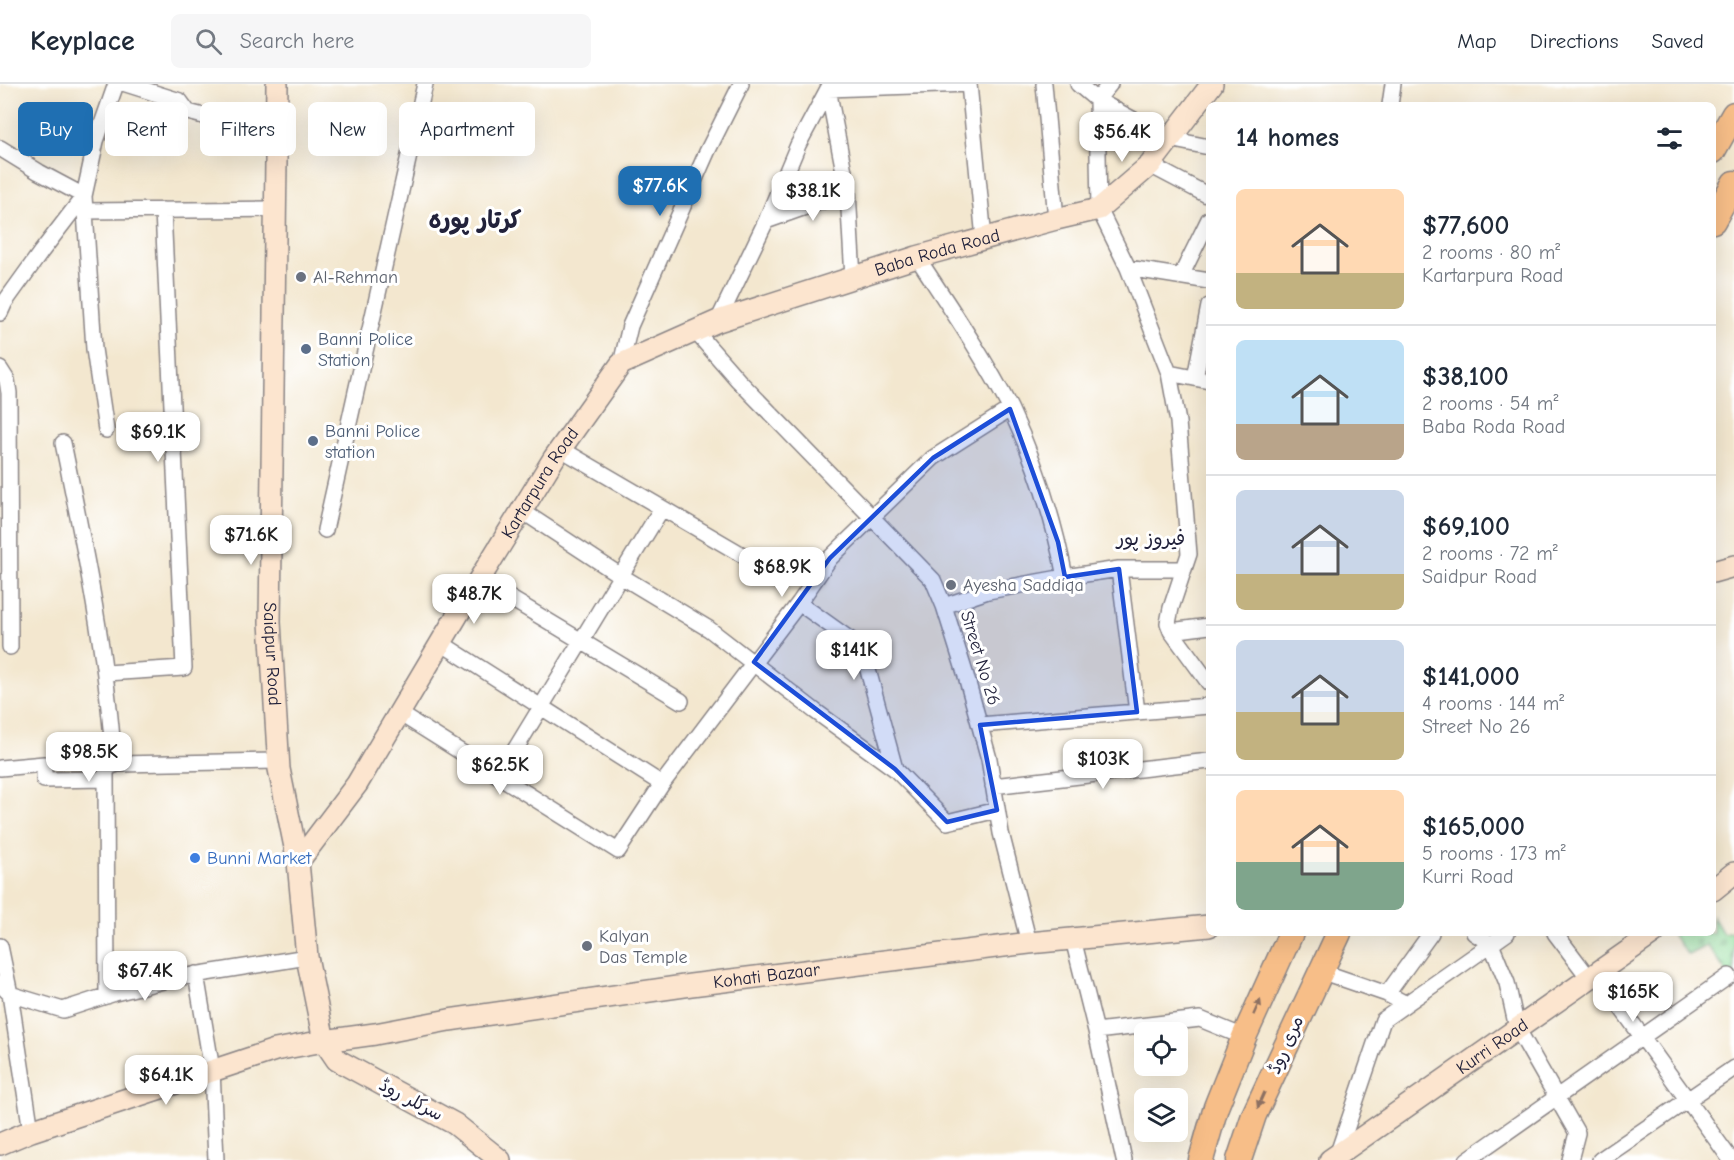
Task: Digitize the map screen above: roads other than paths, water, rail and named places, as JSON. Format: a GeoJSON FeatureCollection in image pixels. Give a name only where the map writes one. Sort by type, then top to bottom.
{"type":"FeatureCollection","features":[{"type":"Feature","properties":{"kind":"main road"},"geometry":{"type":"LineString","coordinates":[[1716,146],[1734,114]]}},
{"type":"Feature","properties":{"kind":"main road"},"geometry":{"type":"LineString","coordinates":[[1716,216],[1734,183]]}},
{"type":"Feature","properties":{"kind":"main road"},"geometry":{"type":"LineString","coordinates":[[1201,1160],[1216,1107],[1244,1037],[1290,936]]}},
{"type":"Feature","properties":{"kind":"main road","name":"مری روڈ"},"geometry":{"type":"LineString","coordinates":[[1239,1160],[1254,1115],[1338,936]]}},
{"type":"Feature","properties":{"kind":"street"},"geometry":{"type":"LineString","coordinates":[[106,430],[90,308],[85,203],[96,141],[116,84]]}},
{"type":"Feature","properties":{"kind":"street"},"geometry":{"type":"LineString","coordinates":[[126,84],[180,100],[188,112],[200,115]]}},
{"type":"Feature","properties":{"kind":"street","name":"Saidpur Road"},"geometry":{"type":"LineString","coordinates":[[277,84],[277,102]]}},
{"type":"Feature","properties":{"kind":"street"},"geometry":{"type":"LineString","coordinates":[[325,530],[425,84]]}},
{"type":"Feature","properties":{"kind":"street","name":"Kartarpura Road"},"geometry":{"type":"LineString","coordinates":[[298,862],[357,783],[561,449],[621,364],[630,326],[707,152],[741,84]]}},
{"type":"Feature","properties":{"kind":"street"},"geometry":{"type":"LineString","coordinates":[[829,86],[969,84],[984,239]]}},
{"type":"Feature","properties":{"kind":"street"},"geometry":{"type":"LineString","coordinates":[[1044,84],[1056,219]]}},
{"type":"Feature","properties":{"kind":"street"},"geometry":{"type":"LineString","coordinates":[[1078,84],[1097,100],[1169,139],[1206,146]]}},
{"type":"Feature","properties":{"kind":"street"},"geometry":{"type":"LineString","coordinates":[[1110,84],[1097,100],[1099,209],[1128,268],[1169,373],[1178,422],[1189,555],[1168,623],[1171,631],[1206,679]]}},
{"type":"Feature","properties":{"kind":"street","name":"Baba Roda Road"},"geometry":{"type":"LineString","coordinates":[[621,364],[718,321],[917,257],[1099,209],[1150,165],[1169,139],[1200,110],[1212,84]]}},
{"type":"Feature","properties":{"kind":"street"},"geometry":{"type":"LineString","coordinates":[[1390,102],[1393,84]]}},
{"type":"Feature","properties":{"kind":"street"},"geometry":{"type":"LineString","coordinates":[[829,86],[848,192],[852,278]]}},
{"type":"Feature","properties":{"kind":"street"},"geometry":{"type":"LineString","coordinates":[[718,321],[766,221],[798,145],[829,86]]}},
{"type":"Feature","properties":{"kind":"street"},"geometry":{"type":"LineString","coordinates":[[1,151],[39,172],[85,203],[163,210],[275,209]]}},
{"type":"Feature","properties":{"kind":"street","name":"Saidpur Road"},"geometry":{"type":"LineString","coordinates":[[276,156],[270,622],[279,769],[298,862],[307,957],[324,1041]]}},
{"type":"Feature","properties":{"kind":"street"},"geometry":{"type":"LineString","coordinates":[[1150,165],[1206,194]]}},
{"type":"Feature","properties":{"kind":"street"},"geometry":{"type":"LineString","coordinates":[[766,221],[848,192]]}},
{"type":"Feature","properties":{"kind":"street"},"geometry":{"type":"LineString","coordinates":[[0,313],[4,302],[41,252],[85,203]]}},
{"type":"Feature","properties":{"kind":"street"},"geometry":{"type":"LineString","coordinates":[[106,673],[184,668],[163,210]]}},
{"type":"Feature","properties":{"kind":"street"},"geometry":{"type":"LineString","coordinates":[[1181,276],[1206,225]]}},
{"type":"Feature","properties":{"kind":"street"},"geometry":{"type":"LineString","coordinates":[[917,257],[975,346],[1010,409],[1034,466],[1053,524],[1065,577]]}},
{"type":"Feature","properties":{"kind":"street"},"geometry":{"type":"LineString","coordinates":[[1128,268],[1206,280]]}},
{"type":"Feature","properties":{"kind":"street","name":"Street No 26"},"geometry":{"type":"LineString","coordinates":[[696,332],[738,380],[933,580],[944,606],[989,759],[1000,833],[1029,943]]}},
{"type":"Feature","properties":{"kind":"street"},"geometry":{"type":"LineString","coordinates":[[1169,373],[1202,379],[1206,337]]}},
{"type":"Feature","properties":{"kind":"street"},"geometry":{"type":"LineString","coordinates":[[0,369],[7,380],[9,393],[10,647]]}},
{"type":"Feature","properties":{"kind":"street"},"geometry":{"type":"LineString","coordinates":[[399,713],[618,850],[662,784],[799,603],[830,558],[933,458],[1010,409]]}},
{"type":"Feature","properties":{"kind":"street"},"geometry":{"type":"LineString","coordinates":[[63,443],[92,584],[106,673],[110,772],[107,996]]}},
{"type":"Feature","properties":{"kind":"street"},"geometry":{"type":"LineString","coordinates":[[561,449],[758,564]]}},
{"type":"Feature","properties":{"kind":"street"},"geometry":{"type":"LineString","coordinates":[[500,776],[662,508]]}},
{"type":"Feature","properties":{"kind":"street"},"geometry":{"type":"LineString","coordinates":[[522,511],[621,576],[709,629],[895,769],[947,822],[997,810]]}},
{"type":"Feature","properties":{"kind":"street"},"geometry":{"type":"LineString","coordinates":[[1716,571],[1734,566]]}},
{"type":"Feature","properties":{"kind":"street"},"geometry":{"type":"LineString","coordinates":[[944,606],[988,591],[1065,577],[1119,570],[1184,569]]}},
{"type":"Feature","properties":{"kind":"street"},"geometry":{"type":"LineString","coordinates":[[1119,570],[1137,712]]}},
{"type":"Feature","properties":{"kind":"street"},"geometry":{"type":"LineString","coordinates":[[480,580],[681,701]]}},
{"type":"Feature","properties":{"kind":"street"},"geometry":{"type":"LineString","coordinates":[[799,603],[862,648],[895,769]]}},
{"type":"Feature","properties":{"kind":"street"},"geometry":{"type":"LineString","coordinates":[[1171,631],[1206,626]]}},
{"type":"Feature","properties":{"kind":"street"},"geometry":{"type":"LineString","coordinates":[[441,643],[662,784]]}},
{"type":"Feature","properties":{"kind":"street"},"geometry":{"type":"LineString","coordinates":[[980,725],[1206,706]]}},
{"type":"Feature","properties":{"kind":"street"},"geometry":{"type":"LineString","coordinates":[[0,768],[44,764],[44,780],[110,772],[279,761]]}},
{"type":"Feature","properties":{"kind":"street"},"geometry":{"type":"LineString","coordinates":[[993,786],[1206,761]]}},
{"type":"Feature","properties":{"kind":"street"},"geometry":{"type":"LineString","coordinates":[[1716,888],[1734,873]]}},
{"type":"Feature","properties":{"kind":"street","name":"Kohati Bazaar"},"geometry":{"type":"LineString","coordinates":[[0,1144],[31,1131],[275,1050],[324,1041],[449,1020],[692,985],[1029,943],[1206,926]]}},
{"type":"Feature","properties":{"kind":"street"},"geometry":{"type":"LineString","coordinates":[[1387,994],[1429,936]]}},
{"type":"Feature","properties":{"kind":"street"},"geometry":{"type":"LineString","coordinates":[[1479,936],[1491,944],[1507,983],[1517,1028],[1577,1133],[1570,1160]]}},
{"type":"Feature","properties":{"kind":"street"},"geometry":{"type":"LineString","coordinates":[[1334,1158],[1383,1020],[1503,936]]}},
{"type":"Feature","properties":{"kind":"street"},"geometry":{"type":"LineString","coordinates":[[1558,936],[1593,975],[1642,1037],[1731,1160]]}},
{"type":"Feature","properties":{"kind":"street","name":"Kurri Road"},"geometry":{"type":"LineString","coordinates":[[1334,1158],[1650,936]]}},
{"type":"Feature","properties":{"kind":"street"},"geometry":{"type":"LineString","coordinates":[[1072,939],[1124,1160]]}},
{"type":"Feature","properties":{"kind":"street"},"geometry":{"type":"LineString","coordinates":[[0,946],[5,989],[31,1131]]}},
{"type":"Feature","properties":{"kind":"street"},"geometry":{"type":"LineString","coordinates":[[5,989],[63,1010],[175,978],[307,957]]}},
{"type":"Feature","properties":{"kind":"street"},"geometry":{"type":"LineString","coordinates":[[1320,971],[1387,994],[1406,1004]]}},
{"type":"Feature","properties":{"kind":"street"},"geometry":{"type":"LineString","coordinates":[[196,974],[213,1070],[216,1160]]}},
{"type":"Feature","properties":{"kind":"street"},"geometry":{"type":"LineString","coordinates":[[1467,1160],[1729,976]]}},
{"type":"Feature","properties":{"kind":"street"},"geometry":{"type":"LineString","coordinates":[[1095,1031],[1200,1019],[1244,1037]]}},
{"type":"Feature","properties":{"kind":"street","name":"سرکلر روڈ"},"geometry":{"type":"LineString","coordinates":[[324,1041],[337,1060],[456,1124],[500,1160]]}},
{"type":"Feature","properties":{"kind":"street"},"geometry":{"type":"LineString","coordinates":[[1600,1160],[1734,1068]]}},
{"type":"Feature","properties":{"kind":"place","name":"Al-Rehman"},"geometry":{"type":"Point","coordinates":[301,277]}},
{"type":"Feature","properties":{"kind":"place","name":"Banni Police Station"},"geometry":{"type":"Point","coordinates":[306,349]}},
{"type":"Feature","properties":{"kind":"place","name":"Banni Police station"},"geometry":{"type":"Point","coordinates":[313,441]}},
{"type":"Feature","properties":{"kind":"place","name":"Ayesha Saddiqa"},"geometry":{"type":"Point","coordinates":[951,585]}},
{"type":"Feature","properties":{"kind":"place","name":"Bunni Market"},"geometry":{"type":"Point","coordinates":[195,858]}},
{"type":"Feature","properties":{"kind":"place","name":"Kalyan Das Temple"},"geometry":{"type":"Point","coordinates":[587,946]}},
{"type":"Feature","properties":{"kind":"district","name":"کرتار پورہ"},"geometry":{"type":"Point","coordinates":[475,220]}},
{"type":"Feature","properties":{"kind":"district","name":"فیروز پور"},"geometry":{"type":"Point","coordinates":[1151,538]}}]}
